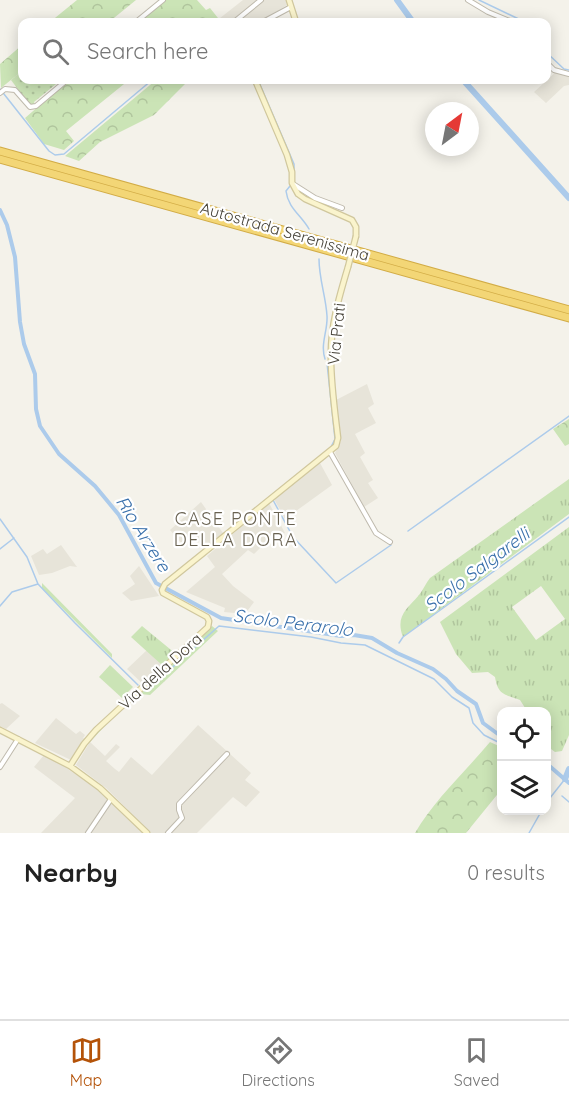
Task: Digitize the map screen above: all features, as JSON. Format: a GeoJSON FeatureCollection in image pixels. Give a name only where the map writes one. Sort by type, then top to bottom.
{"type":"FeatureCollection","features":[{"type":"Feature","properties":{"kind":"highway","name":"Autostrada Serenissima"},"geometry":{"type":"LineString","coordinates":[[0,151],[569,310]]}},
{"type":"Feature","properties":{"kind":"highway","name":"Autostrada Serenissima"},"geometry":{"type":"LineString","coordinates":[[0,159],[569,318]]}},
{"type":"Feature","properties":{"kind":"street"},"geometry":{"type":"LineString","coordinates":[[141,18],[163,0]]}},
{"type":"Feature","properties":{"kind":"street"},"geometry":{"type":"LineString","coordinates":[[239,18],[261,0]]}},
{"type":"Feature","properties":{"kind":"street"},"geometry":{"type":"LineString","coordinates":[[289,0],[295,18]]}},
{"type":"Feature","properties":{"kind":"street"},"geometry":{"type":"LineString","coordinates":[[468,0],[502,18]]}},
{"type":"Feature","properties":{"kind":"street"},"geometry":{"type":"LineString","coordinates":[[270,18],[291,6]]}},
{"type":"Feature","properties":{"kind":"street"},"geometry":{"type":"LineString","coordinates":[[551,67],[569,74]]}},
{"type":"Feature","properties":{"kind":"street"},"geometry":{"type":"LineString","coordinates":[[0,93],[5,89],[15,90],[30,107],[36,106],[62,84]]}},
{"type":"Feature","properties":{"kind":"street"},"geometry":{"type":"LineString","coordinates":[[257,84],[287,155],[292,172],[292,183],[315,198],[342,208]]}},
{"type":"Feature","properties":{"kind":"street","name":"Via Prati"},"geometry":{"type":"LineString","coordinates":[[292,183],[304,199],[345,215],[356,227],[356,236],[336,308],[332,337],[331,358],[338,441],[330,452]]}},
{"type":"Feature","properties":{"kind":"street"},"geometry":{"type":"LineString","coordinates":[[330,452],[376,533],[390,542]]}},
{"type":"Feature","properties":{"kind":"street","name":"Via della Dora"},"geometry":{"type":"LineString","coordinates":[[70,766],[84,744],[106,719],[208,627],[207,617],[165,594],[163,588],[330,452]]}},
{"type":"Feature","properties":{"kind":"street"},"geometry":{"type":"LineString","coordinates":[[0,730],[70,766],[111,799],[147,833]]}},
{"type":"Feature","properties":{"kind":"street"},"geometry":{"type":"LineString","coordinates":[[0,768],[2,760],[18,739]]}},
{"type":"Feature","properties":{"kind":"street"},"geometry":{"type":"LineString","coordinates":[[168,833],[182,818],[179,804],[227,754]]}},
{"type":"Feature","properties":{"kind":"street"},"geometry":{"type":"LineString","coordinates":[[88,833],[111,799]]}},
{"type":"Feature","properties":{"kind":"shaded area"},"geometry":{"type":"Polygon","coordinates":[[[243,0],[259,0],[237,18],[220,18],[243,0]]]}},
{"type":"Feature","properties":{"kind":"shaded area"},"geometry":{"type":"Polygon","coordinates":[[[264,0],[286,0],[287,5],[266,18],[242,18],[264,0]]]}},
{"type":"Feature","properties":{"kind":"shaded area"},"geometry":{"type":"Polygon","coordinates":[[[559,69],[569,72],[569,85],[564,86],[546,103],[534,92],[543,84],[551,84],[551,76],[559,69]]]}},
{"type":"Feature","properties":{"kind":"shaded area"},"geometry":{"type":"Polygon","coordinates":[[[367,384],[374,404],[368,408],[376,423],[355,434],[365,453],[360,457],[373,480],[368,483],[378,498],[364,507],[335,453],[341,441],[336,400],[367,384]]]}},
{"type":"Feature","properties":{"kind":"shaded area"},"geometry":{"type":"Polygon","coordinates":[[[320,463],[332,485],[285,519],[274,499],[320,463]]]}},
{"type":"Feature","properties":{"kind":"shaded area"},"geometry":{"type":"Polygon","coordinates":[[[201,502],[223,533],[204,548],[194,535],[182,544],[170,530],[201,502]]]}},
{"type":"Feature","properties":{"kind":"shaded area"},"geometry":{"type":"Polygon","coordinates":[[[269,503],[285,533],[274,536],[254,554],[248,550],[222,574],[254,602],[245,614],[224,612],[225,608],[186,592],[215,567],[207,556],[269,503]]]}},
{"type":"Feature","properties":{"kind":"shaded area"},"geometry":{"type":"Polygon","coordinates":[[[61,545],[77,567],[70,566],[39,575],[31,556],[43,549],[47,554],[61,545]]]}},
{"type":"Feature","properties":{"kind":"shaded area"},"geometry":{"type":"Polygon","coordinates":[[[139,566],[159,596],[131,601],[122,593],[135,584],[130,576],[139,566]]]}},
{"type":"Feature","properties":{"kind":"shaded area"},"geometry":{"type":"Polygon","coordinates":[[[147,650],[163,666],[143,684],[127,669],[147,650]]]}},
{"type":"Feature","properties":{"kind":"shaded area"},"geometry":{"type":"Polygon","coordinates":[[[2,703],[20,716],[6,729],[0,726],[0,704],[2,703]]]}},
{"type":"Feature","properties":{"kind":"shaded area"},"geometry":{"type":"Polygon","coordinates":[[[56,718],[76,734],[80,731],[85,735],[83,738],[85,739],[71,760],[35,743],[56,718]]]}},
{"type":"Feature","properties":{"kind":"shaded area"},"geometry":{"type":"Polygon","coordinates":[[[198,725],[251,773],[245,780],[260,792],[246,807],[233,797],[197,833],[151,833],[106,788],[76,765],[90,742],[105,756],[116,744],[120,747],[106,761],[115,769],[119,772],[131,757],[152,775],[198,725]]]}},
{"type":"Feature","properties":{"kind":"shaded area"},"geometry":{"type":"Polygon","coordinates":[[[44,755],[68,767],[69,770],[94,786],[144,833],[41,833],[75,798],[34,767],[44,755]]]}},
{"type":"Feature","properties":{"kind":"green space"},"geometry":{"type":"Polygon","coordinates":[[[77,0],[136,0],[114,18],[55,18],[77,0]]]}},
{"type":"Feature","properties":{"kind":"green space"},"geometry":{"type":"Polygon","coordinates":[[[164,0],[197,0],[206,10],[210,8],[218,18],[143,18],[164,0]]]}},
{"type":"Feature","properties":{"kind":"green space"},"geometry":{"type":"Polygon","coordinates":[[[18,48],[18,74],[1,88],[0,64],[18,48]]]}},
{"type":"Feature","properties":{"kind":"green space"},"geometry":{"type":"Polygon","coordinates":[[[18,74],[18,84],[56,84],[34,102],[35,104],[29,104],[11,80],[18,74]]]}},
{"type":"Feature","properties":{"kind":"green space"},"geometry":{"type":"Polygon","coordinates":[[[64,84],[124,84],[66,131],[74,141],[64,150],[44,144],[25,118],[64,84]]]}},
{"type":"Feature","properties":{"kind":"green space"},"geometry":{"type":"Polygon","coordinates":[[[151,84],[185,84],[154,115],[100,142],[79,161],[65,156],[151,84]]]}},
{"type":"Feature","properties":{"kind":"green space"},"geometry":{"type":"Polygon","coordinates":[[[569,419],[569,444],[565,446],[553,429],[569,419]]]}},
{"type":"Feature","properties":{"kind":"green space"},"geometry":{"type":"Polygon","coordinates":[[[569,479],[569,514],[403,637],[401,618],[430,578],[569,479]]]}},
{"type":"Feature","properties":{"kind":"green space"},"geometry":{"type":"Polygon","coordinates":[[[569,527],[569,735],[562,751],[555,752],[551,749],[551,707],[524,707],[520,700],[500,691],[495,677],[488,672],[472,673],[456,654],[440,622],[569,527]],[[541,586],[512,607],[536,640],[565,619],[541,586]]]}},
{"type":"Feature","properties":{"kind":"green space"},"geometry":{"type":"Polygon","coordinates":[[[42,583],[112,654],[112,658],[42,588],[42,583]]]}},
{"type":"Feature","properties":{"kind":"green space"},"geometry":{"type":"Polygon","coordinates":[[[142,626],[176,654],[163,666],[131,637],[142,626]]]}},
{"type":"Feature","properties":{"kind":"green space"},"geometry":{"type":"Polygon","coordinates":[[[212,626],[218,631],[150,695],[140,694],[113,717],[90,742],[88,741],[97,730],[212,626]]]}},
{"type":"Feature","properties":{"kind":"green space"},"geometry":{"type":"Polygon","coordinates":[[[110,665],[133,687],[122,698],[99,677],[110,665]]]}},
{"type":"Feature","properties":{"kind":"green space"},"geometry":{"type":"Polygon","coordinates":[[[490,742],[497,745],[497,795],[466,833],[415,833],[441,797],[490,742]]]}},
{"type":"Feature","properties":{"kind":"waterway"},"geometry":{"type":"LineString","coordinates":[[397,0],[410,18]]}},
{"type":"Feature","properties":{"kind":"waterway"},"geometry":{"type":"LineString","coordinates":[[479,0],[517,18]]}},
{"type":"Feature","properties":{"kind":"waterway"},"geometry":{"type":"LineString","coordinates":[[551,57],[564,69],[569,70]]}},
{"type":"Feature","properties":{"kind":"waterway"},"geometry":{"type":"LineString","coordinates":[[0,89],[49,151],[55,155],[64,154],[147,84]]}},
{"type":"Feature","properties":{"kind":"waterway"},"geometry":{"type":"LineString","coordinates":[[260,84],[294,164],[294,170]]}},
{"type":"Feature","properties":{"kind":"waterway"},"geometry":{"type":"LineString","coordinates":[[467,84],[569,198]]}},
{"type":"Feature","properties":{"kind":"waterway"},"geometry":{"type":"LineString","coordinates":[[290,186],[286,191],[289,202],[309,229]]}},
{"type":"Feature","properties":{"kind":"waterway","name":"Rio Arzere"},"geometry":{"type":"LineString","coordinates":[[0,210],[7,225],[15,257],[20,322],[24,344],[35,374],[36,409],[40,426],[59,454],[95,486],[119,515],[156,583],[221,618],[341,636],[354,635],[372,638],[397,653],[433,669],[457,691],[476,704],[483,723],[497,733]]}},
{"type":"Feature","properties":{"kind":"waterway"},"geometry":{"type":"LineString","coordinates":[[319,259],[327,316],[323,348],[325,359]]}},
{"type":"Feature","properties":{"kind":"waterway"},"geometry":{"type":"LineString","coordinates":[[327,363],[335,439],[331,447]]}},
{"type":"Feature","properties":{"kind":"waterway"},"geometry":{"type":"LineString","coordinates":[[408,531],[569,416]]}},
{"type":"Feature","properties":{"kind":"waterway"},"geometry":{"type":"LineString","coordinates":[[271,496],[316,460]]}},
{"type":"Feature","properties":{"kind":"waterway"},"geometry":{"type":"LineString","coordinates":[[273,500],[293,537],[336,583],[391,545]]}},
{"type":"Feature","properties":{"kind":"waterway","name":"Scolo Salgarelli"},"geometry":{"type":"LineString","coordinates":[[399,643],[403,637],[569,517]]}},
{"type":"Feature","properties":{"kind":"waterway","name":"Scolo Perarolo"},"geometry":{"type":"LineString","coordinates":[[0,519],[27,557],[38,584],[138,685]]}},
{"type":"Feature","properties":{"kind":"waterway"},"geometry":{"type":"LineString","coordinates":[[0,549],[14,538]]}},
{"type":"Feature","properties":{"kind":"waterway"},"geometry":{"type":"LineString","coordinates":[[0,606],[12,592],[38,584]]}},
{"type":"Feature","properties":{"kind":"waterway","name":"Scolo Perarolo"},"geometry":{"type":"LineString","coordinates":[[142,689],[145,691],[148,689],[219,626],[311,637],[365,645],[434,679],[452,697],[469,708],[473,723],[484,735],[497,742]]}},
{"type":"Feature","properties":{"kind":"waterway","name":"Rio Arzere"},"geometry":{"type":"LineString","coordinates":[[551,767],[569,783]]}},
{"type":"Feature","properties":{"kind":"waterway"},"geometry":{"type":"LineString","coordinates":[[565,779],[569,769]]}},
{"type":"Feature","properties":{"kind":"waterway"},"geometry":{"type":"LineString","coordinates":[[551,797],[565,779]]}},
{"type":"Feature","properties":{"kind":"waterway"},"geometry":{"type":"LineString","coordinates":[[562,796],[569,802]]}},
{"type":"Feature","properties":{"kind":"waterway"},"geometry":{"type":"LineString","coordinates":[[529,833],[539,815]]}},
{"type":"Feature","properties":{"kind":"district","name":"CASE PONTE DELLA DORA"},"geometry":{"type":"Point","coordinates":[236,529]}}]}
